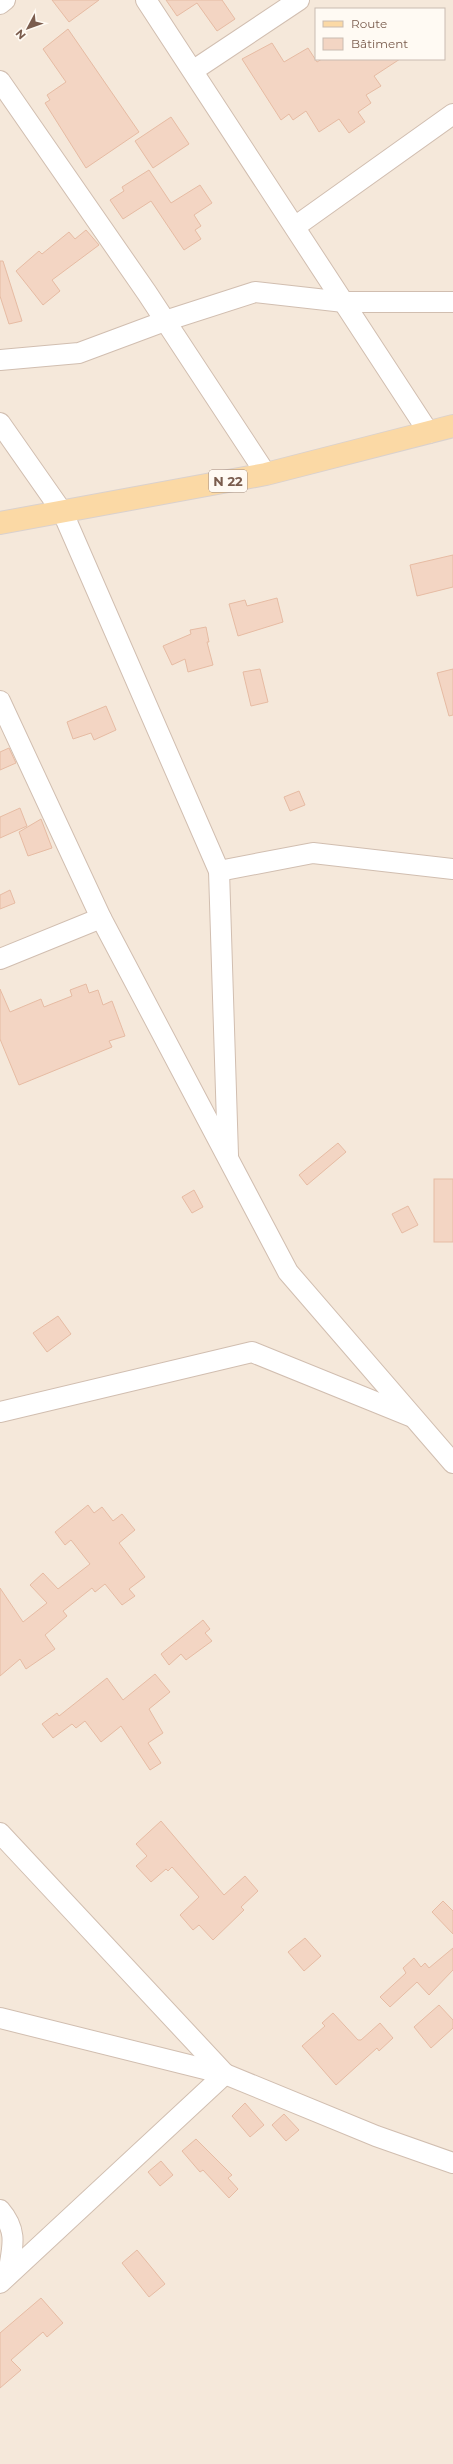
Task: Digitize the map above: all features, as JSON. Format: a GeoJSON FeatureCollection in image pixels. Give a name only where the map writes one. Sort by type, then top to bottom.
{"type":"FeatureCollection","features":[{"type":"Feature","properties":{"kind":"main road","name":"N 22"},"geometry":{"type":"LineString","coordinates":[[0,523],[63,513],[266,474],[453,426]]}},
{"type":"Feature","properties":{"kind":"street"},"geometry":{"type":"LineString","coordinates":[[0,4],[5,0]]}},
{"type":"Feature","properties":{"kind":"street"},"geometry":{"type":"LineString","coordinates":[[146,0],[194,70],[296,226],[429,433]]}},
{"type":"Feature","properties":{"kind":"street"},"geometry":{"type":"LineString","coordinates":[[194,70],[299,0]]}},
{"type":"Feature","properties":{"kind":"street"},"geometry":{"type":"LineString","coordinates":[[0,81],[165,321],[266,474]]}},
{"type":"Feature","properties":{"kind":"street"},"geometry":{"type":"LineString","coordinates":[[296,226],[453,114]]}},
{"type":"Feature","properties":{"kind":"street"},"geometry":{"type":"LineString","coordinates":[[0,360],[78,353],[165,321],[255,292],[344,302],[453,302]]}},
{"type":"Feature","properties":{"kind":"street"},"geometry":{"type":"LineString","coordinates":[[0,423],[63,513],[219,871],[228,1161]]}},
{"type":"Feature","properties":{"kind":"street"},"geometry":{"type":"LineString","coordinates":[[0,701],[101,918],[228,1161],[288,1272],[453,1463]]}},
{"type":"Feature","properties":{"kind":"street"},"geometry":{"type":"LineString","coordinates":[[219,871],[313,853],[453,869]]}},
{"type":"Feature","properties":{"kind":"street"},"geometry":{"type":"LineString","coordinates":[[0,959],[101,918]]}},
{"type":"Feature","properties":{"kind":"street"},"geometry":{"type":"LineString","coordinates":[[0,1412],[252,1352],[414,1418]]}},
{"type":"Feature","properties":{"kind":"street"},"geometry":{"type":"LineString","coordinates":[[0,1833],[225,2074]]}},
{"type":"Feature","properties":{"kind":"street"},"geometry":{"type":"LineString","coordinates":[[0,2018],[225,2074],[376,2136],[453,2162]]}},
{"type":"Feature","properties":{"kind":"street"},"geometry":{"type":"LineString","coordinates":[[4,2279],[225,2074]]}},
{"type":"Feature","properties":{"kind":"street"},"geometry":{"type":"LineString","coordinates":[[0,2210],[9,2220],[14,2236],[4,2279]]}},
{"type":"Feature","properties":{"kind":"shaded area"},"geometry":{"type":"Polygon","coordinates":[[[0,0],[453,0],[453,2464],[0,2464],[0,0]]]}},
{"type":"Feature","properties":{"kind":"building"},"geometry":{"type":"Polygon","coordinates":[[[52,0],[99,0],[69,22],[52,0]]]}},
{"type":"Feature","properties":{"kind":"building"},"geometry":{"type":"Polygon","coordinates":[[[166,0],[222,0],[235,19],[217,31],[197,3],[177,16],[166,0]]]}},
{"type":"Feature","properties":{"kind":"building"},"geometry":{"type":"Polygon","coordinates":[[[68,29],[139,132],[86,168],[45,103],[50,100],[47,95],[66,82],[43,49],[68,29]]]}},
{"type":"Feature","properties":{"kind":"building"},"geometry":{"type":"Polygon","coordinates":[[[272,43],[284,62],[308,48],[317,62],[320,60],[398,60],[374,76],[381,86],[366,95],[371,103],[358,112],[365,122],[349,133],[339,119],[319,132],[306,111],[293,120],[289,114],[281,120],[242,59],[272,43]]]}},
{"type":"Feature","properties":{"kind":"building"},"geometry":{"type":"Polygon","coordinates":[[[171,117],[189,144],[153,168],[135,141],[171,117]]]}},
{"type":"Feature","properties":{"kind":"building"},"geometry":{"type":"Polygon","coordinates":[[[149,170],[171,203],[200,185],[212,203],[194,215],[201,226],[195,230],[201,239],[184,250],[151,201],[123,219],[110,200],[124,191],[122,187],[149,170]]]}},
{"type":"Feature","properties":{"kind":"building"},"geometry":{"type":"Polygon","coordinates":[[[86,230],[99,245],[52,280],[60,291],[43,305],[16,271],[39,251],[42,254],[69,232],[75,239],[86,230]]]}},
{"type":"Feature","properties":{"kind":"building"},"geometry":{"type":"Polygon","coordinates":[[[0,261],[3,261],[22,321],[9,324],[0,296],[0,261]]]}},
{"type":"Feature","properties":{"kind":"building"},"geometry":{"type":"Polygon","coordinates":[[[453,555],[453,587],[417,596],[410,565],[453,555]]]}},
{"type":"Feature","properties":{"kind":"building"},"geometry":{"type":"Polygon","coordinates":[[[277,598],[283,622],[238,636],[229,604],[245,600],[247,606],[277,598]]]}},
{"type":"Feature","properties":{"kind":"building"},"geometry":{"type":"Polygon","coordinates":[[[206,627],[209,642],[207,642],[213,665],[188,672],[185,659],[172,665],[163,646],[191,634],[190,630],[206,627]]]}},
{"type":"Feature","properties":{"kind":"building"},"geometry":{"type":"Polygon","coordinates":[[[260,669],[268,702],[251,706],[243,672],[260,669]]]}},
{"type":"Feature","properties":{"kind":"building"},"geometry":{"type":"Polygon","coordinates":[[[453,669],[453,715],[449,716],[437,673],[453,669]]]}},
{"type":"Feature","properties":{"kind":"building"},"geometry":{"type":"Polygon","coordinates":[[[106,706],[116,730],[94,740],[91,733],[73,739],[67,722],[106,706]]]}},
{"type":"Feature","properties":{"kind":"building"},"geometry":{"type":"Polygon","coordinates":[[[9,748],[16,763],[0,770],[0,752],[9,748]]]}},
{"type":"Feature","properties":{"kind":"building"},"geometry":{"type":"Polygon","coordinates":[[[299,791],[305,805],[290,811],[284,797],[299,791]]]}},
{"type":"Feature","properties":{"kind":"building"},"geometry":{"type":"Polygon","coordinates":[[[20,808],[27,826],[0,838],[0,817],[20,808]]]}},
{"type":"Feature","properties":{"kind":"building"},"geometry":{"type":"Polygon","coordinates":[[[41,819],[52,848],[28,856],[19,832],[41,819]]]}},
{"type":"Feature","properties":{"kind":"building"},"geometry":{"type":"Polygon","coordinates":[[[10,890],[15,903],[0,909],[0,895],[10,890]]]}},
{"type":"Feature","properties":{"kind":"building"},"geometry":{"type":"Polygon","coordinates":[[[86,984],[89,993],[98,990],[103,1005],[112,1001],[125,1036],[109,1041],[112,1047],[19,1085],[0,1039],[0,989],[10,1012],[41,999],[44,1007],[72,996],[70,990],[86,984]]]}},
{"type":"Feature","properties":{"kind":"building"},"geometry":{"type":"Polygon","coordinates":[[[338,1143],[346,1152],[307,1185],[299,1175],[338,1143]]]}},
{"type":"Feature","properties":{"kind":"building"},"geometry":{"type":"Polygon","coordinates":[[[434,1179],[453,1179],[453,1242],[434,1242],[434,1179]]]}},
{"type":"Feature","properties":{"kind":"building"},"geometry":{"type":"Polygon","coordinates":[[[194,1190],[203,1207],[192,1213],[182,1197],[194,1190]]]}},
{"type":"Feature","properties":{"kind":"building"},"geometry":{"type":"Polygon","coordinates":[[[408,1206],[418,1225],[402,1233],[392,1214],[408,1206]]]}},
{"type":"Feature","properties":{"kind":"building"},"geometry":{"type":"Polygon","coordinates":[[[58,1316],[71,1334],[47,1352],[33,1333],[58,1316]]]}},
{"type":"Feature","properties":{"kind":"building"},"geometry":{"type":"Polygon","coordinates":[[[88,1505],[94,1513],[102,1507],[113,1521],[122,1514],[135,1530],[119,1543],[145,1577],[129,1589],[135,1596],[122,1605],[105,1584],[95,1592],[92,1588],[63,1611],[67,1616],[45,1635],[55,1649],[26,1669],[20,1659],[0,1676],[0,1588],[23,1622],[47,1603],[30,1585],[43,1573],[58,1589],[90,1564],[71,1540],[65,1545],[55,1532],[88,1505]]]}},
{"type":"Feature","properties":{"kind":"building"},"geometry":{"type":"Polygon","coordinates":[[[203,1620],[210,1629],[205,1633],[212,1641],[186,1660],[181,1654],[169,1665],[161,1654],[203,1620]]]}},
{"type":"Feature","properties":{"kind":"building"},"geometry":{"type":"Polygon","coordinates":[[[155,1674],[170,1692],[149,1709],[163,1733],[148,1743],[161,1763],[150,1770],[121,1726],[101,1742],[85,1721],[76,1728],[72,1724],[53,1738],[42,1724],[57,1713],[59,1716],[107,1678],[123,1700],[155,1674]]]}},
{"type":"Feature","properties":{"kind":"building"},"geometry":{"type":"Polygon","coordinates":[[[161,1821],[224,1895],[245,1876],[258,1891],[241,1907],[244,1910],[213,1940],[199,1925],[193,1930],[180,1915],[199,1897],[172,1867],[168,1871],[166,1869],[151,1882],[136,1866],[147,1856],[136,1844],[161,1821]]]}},
{"type":"Feature","properties":{"kind":"building"},"geometry":{"type":"Polygon","coordinates":[[[443,1901],[453,1911],[453,1934],[432,1912],[443,1901]]]}},
{"type":"Feature","properties":{"kind":"building"},"geometry":{"type":"Polygon","coordinates":[[[305,1938],[321,1956],[304,1971],[288,1952],[305,1938]]]}},
{"type":"Feature","properties":{"kind":"building"},"geometry":{"type":"Polygon","coordinates":[[[453,1948],[453,1970],[429,1995],[417,1982],[390,2007],[380,1997],[406,1973],[403,1968],[414,1958],[421,1967],[425,1963],[429,1968],[453,1948]]]}},
{"type":"Feature","properties":{"kind":"building"},"geometry":{"type":"Polygon","coordinates":[[[439,2005],[453,2020],[453,2028],[431,2048],[414,2027],[439,2005]]]}},
{"type":"Feature","properties":{"kind":"building"},"geometry":{"type":"Polygon","coordinates":[[[333,2013],[358,2040],[361,2040],[380,2023],[393,2038],[379,2051],[377,2048],[336,2085],[302,2046],[325,2026],[322,2023],[333,2013]]]}},
{"type":"Feature","properties":{"kind":"building"},"geometry":{"type":"Polygon","coordinates":[[[245,2103],[264,2125],[250,2137],[232,2116],[245,2103]]]}},
{"type":"Feature","properties":{"kind":"building"},"geometry":{"type":"Polygon","coordinates":[[[284,2114],[299,2130],[286,2141],[272,2125],[284,2114]]]}},
{"type":"Feature","properties":{"kind":"building"},"geometry":{"type":"Polygon","coordinates":[[[196,2139],[232,2175],[228,2178],[238,2189],[229,2198],[203,2170],[200,2172],[182,2151],[196,2139]]]}},
{"type":"Feature","properties":{"kind":"building"},"geometry":{"type":"Polygon","coordinates":[[[161,2161],[173,2175],[160,2186],[148,2172],[161,2161]]]}},
{"type":"Feature","properties":{"kind":"building"},"geometry":{"type":"Polygon","coordinates":[[[137,2250],[165,2284],[149,2297],[122,2263],[137,2250]]]}},
{"type":"Feature","properties":{"kind":"building"},"geometry":{"type":"Polygon","coordinates":[[[41,2298],[63,2323],[47,2337],[43,2332],[11,2360],[21,2370],[0,2388],[0,2333],[41,2298]]]}}]}
